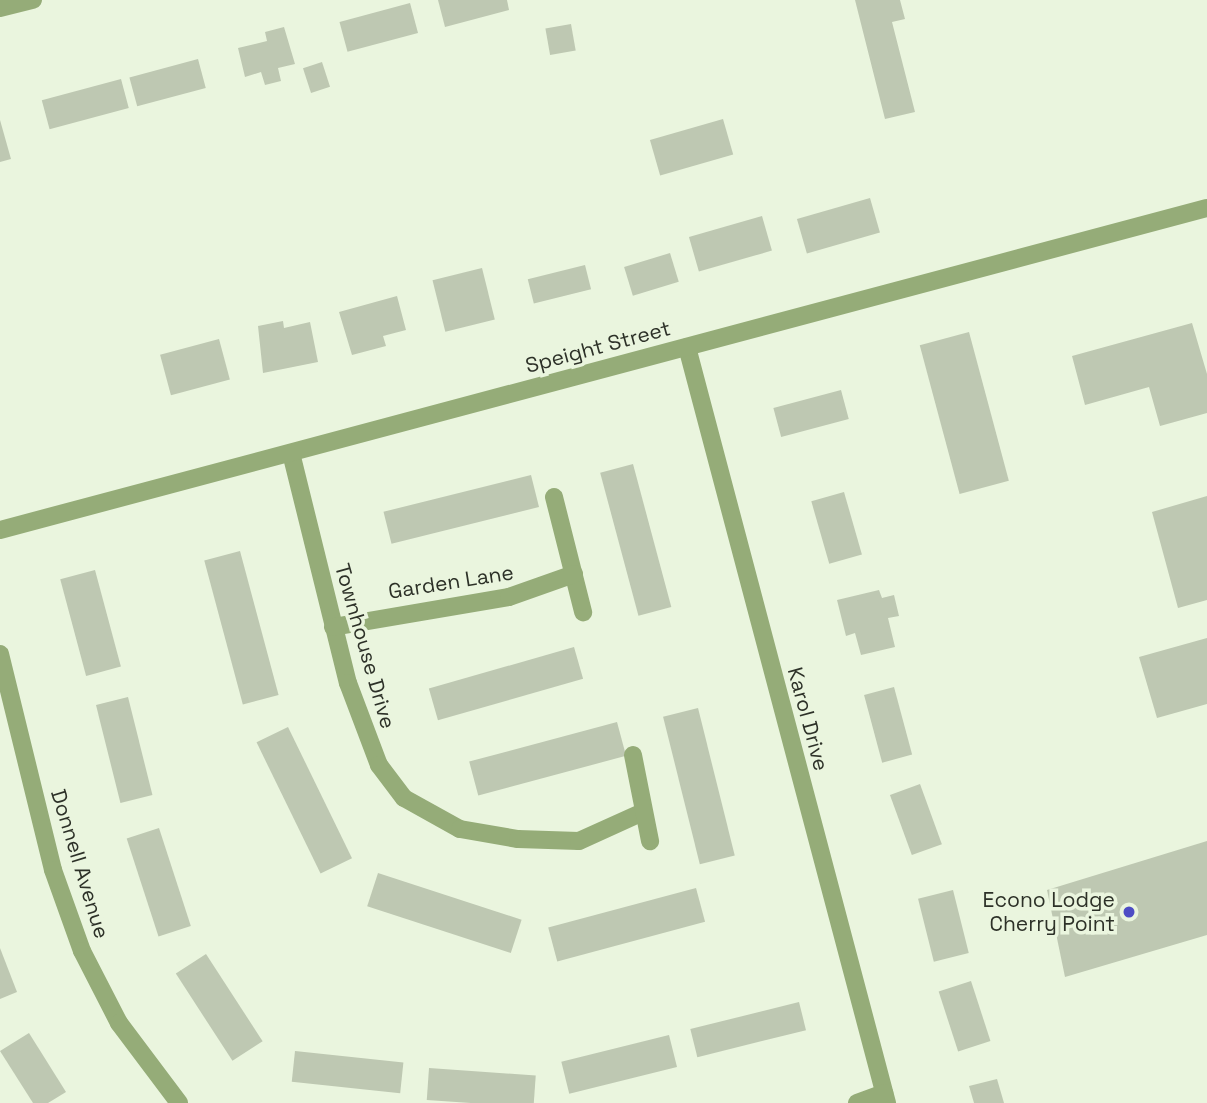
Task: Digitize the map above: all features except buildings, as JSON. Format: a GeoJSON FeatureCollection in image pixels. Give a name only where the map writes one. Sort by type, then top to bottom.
{"type":"FeatureCollection","features":[{"type":"Feature","properties":{"kind":"street"},"geometry":{"type":"LineString","coordinates":[[0,8],[33,0]]}},
{"type":"Feature","properties":{"kind":"street","name":"Speight Street"},"geometry":{"type":"LineString","coordinates":[[0,530],[1207,208]]}},
{"type":"Feature","properties":{"kind":"street","name":"Karol Drive"},"geometry":{"type":"LineString","coordinates":[[687,347],[886,1098]]}},
{"type":"Feature","properties":{"kind":"street","name":"Townhouse Drive"},"geometry":{"type":"LineString","coordinates":[[290,453],[333,627],[370,746],[390,782],[421,811],[481,833],[579,841],[643,812]]}},
{"type":"Feature","properties":{"kind":"street"},"geometry":{"type":"LineString","coordinates":[[554,497],[583,612]]}},
{"type":"Feature","properties":{"kind":"street","name":"Garden Lane"},"geometry":{"type":"LineString","coordinates":[[333,627],[509,597],[574,574]]}},
{"type":"Feature","properties":{"kind":"street","name":"Donnell Avenue"},"geometry":{"type":"LineString","coordinates":[[0,654],[54,870],[82,951],[119,1023],[179,1103]]}},
{"type":"Feature","properties":{"kind":"street"},"geometry":{"type":"LineString","coordinates":[[633,755],[650,841]]}},
{"type":"Feature","properties":{"kind":"street"},"geometry":{"type":"LineString","coordinates":[[857,1103],[886,1098]]}},
{"type":"Feature","properties":{"kind":"place","name":"Econo Lodge Cherry Point"},"geometry":{"type":"Point","coordinates":[1129,912]}}]}
